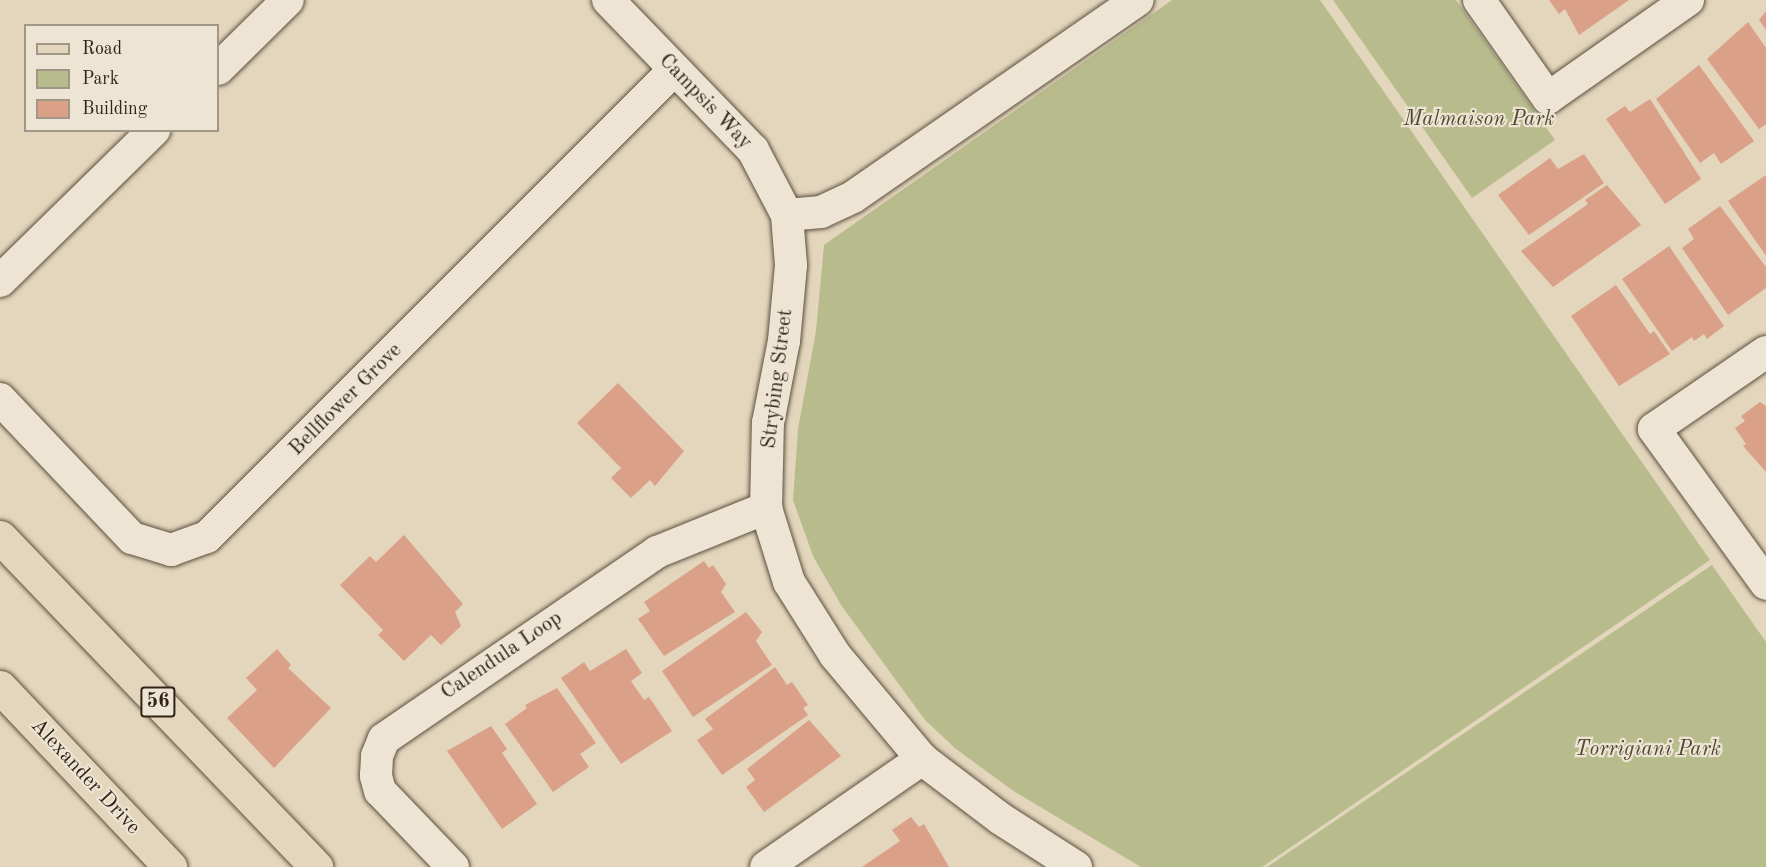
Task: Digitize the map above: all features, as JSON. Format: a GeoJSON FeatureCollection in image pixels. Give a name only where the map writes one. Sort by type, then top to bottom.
{"type":"FeatureCollection","features":[{"type":"Feature","properties":{"kind":"main road","name":"56"},"geometry":{"type":"LineString","coordinates":[[0,537],[316,867]]}},
{"type":"Feature","properties":{"kind":"main road","name":"Alexander Drive"},"geometry":{"type":"LineString","coordinates":[[0,687],[170,867]]}},
{"type":"Feature","properties":{"kind":"street"},"geometry":{"type":"LineString","coordinates":[[219,68],[288,0]]}},
{"type":"Feature","properties":{"kind":"street","name":"Campsis Way"},"geometry":{"type":"LineString","coordinates":[[608,0],[753,150],[787,215]]}},
{"type":"Feature","properties":{"kind":"street"},"geometry":{"type":"LineString","coordinates":[[787,215],[821,212],[853,197],[1137,0]]}},
{"type":"Feature","properties":{"kind":"street"},"geometry":{"type":"LineString","coordinates":[[1479,0],[1548,99],[1688,0]]}},
{"type":"Feature","properties":{"kind":"street","name":"Bellflower Grove"},"geometry":{"type":"LineString","coordinates":[[0,399],[132,538],[171,550],[207,537],[675,69]]}},
{"type":"Feature","properties":{"kind":"street"},"geometry":{"type":"LineString","coordinates":[[0,281],[152,132]]}},
{"type":"Feature","properties":{"kind":"street","name":"Strybing Street"},"geometry":{"type":"LineString","coordinates":[[787,215],[791,265],[784,341],[768,423],[766,508],[789,582],[835,655],[922,759],[1001,819],[1076,867]]}},
{"type":"Feature","properties":{"kind":"street"},"geometry":{"type":"LineString","coordinates":[[1766,352],[1654,429],[1766,584]]}},
{"type":"Feature","properties":{"kind":"street","name":"Calendula Loop"},"geometry":{"type":"LineString","coordinates":[[453,867],[380,791],[375,776],[376,756],[384,739],[657,552],[680,539],[766,508]]}},
{"type":"Feature","properties":{"kind":"street"},"geometry":{"type":"LineString","coordinates":[[766,867],[922,759]]}},
{"type":"Feature","properties":{"kind":"green space"},"geometry":{"type":"Polygon","coordinates":[[[1172,0],[1320,0],[1710,560],[1262,867],[1141,867],[1012,790],[956,749],[925,720],[841,605],[813,556],[793,500],[798,429],[816,331],[824,245],[1172,0]]]}},
{"type":"Feature","properties":{"kind":"green space","name":"Malmaison Park"},"geometry":{"type":"Polygon","coordinates":[[[1333,0],[1456,0],[1555,140],[1472,198],[1333,0]]]}},
{"type":"Feature","properties":{"kind":"green space","name":"Torrigiani Park"},"geometry":{"type":"Polygon","coordinates":[[[1712,565],[1766,642],[1766,867],[1267,867],[1712,565]]]}},
{"type":"Feature","properties":{"kind":"building"},"geometry":{"type":"Polygon","coordinates":[[[1549,0],[1629,0],[1579,35],[1565,9],[1559,14],[1549,0]]]}},
{"type":"Feature","properties":{"kind":"building"},"geometry":{"type":"Polygon","coordinates":[[[1766,11],[1766,30],[1759,20],[1766,11]]]}},
{"type":"Feature","properties":{"kind":"building"},"geometry":{"type":"Polygon","coordinates":[[[1748,22],[1766,48],[1766,124],[1759,129],[1707,59],[1748,22]]]}},
{"type":"Feature","properties":{"kind":"building"},"geometry":{"type":"Polygon","coordinates":[[[1699,65],[1754,141],[1721,164],[1714,153],[1700,163],[1656,99],[1699,65]]]}},
{"type":"Feature","properties":{"kind":"building"},"geometry":{"type":"Polygon","coordinates":[[[1650,99],[1701,179],[1665,204],[1606,119],[1625,106],[1630,112],[1650,99]]]}},
{"type":"Feature","properties":{"kind":"building"},"geometry":{"type":"Polygon","coordinates":[[[1584,154],[1604,183],[1529,235],[1498,195],[1550,158],[1558,169],[1584,154]]]}},
{"type":"Feature","properties":{"kind":"building"},"geometry":{"type":"Polygon","coordinates":[[[1766,175],[1766,256],[1728,201],[1766,175]]]}},
{"type":"Feature","properties":{"kind":"building"},"geometry":{"type":"Polygon","coordinates":[[[1607,185],[1641,225],[1553,287],[1521,251],[1588,204],[1585,200],[1607,185]]]}},
{"type":"Feature","properties":{"kind":"building"},"geometry":{"type":"Polygon","coordinates":[[[1720,206],[1766,267],[1766,288],[1728,315],[1682,248],[1694,239],[1688,229],[1720,206]]]}},
{"type":"Feature","properties":{"kind":"building"},"geometry":{"type":"Polygon","coordinates":[[[1669,246],[1724,326],[1707,339],[1704,334],[1694,341],[1692,337],[1672,351],[1622,279],[1669,246]]]}},
{"type":"Feature","properties":{"kind":"building"},"geometry":{"type":"Polygon","coordinates":[[[1616,285],[1650,334],[1654,331],[1670,354],[1619,386],[1571,316],[1616,285]]]}},
{"type":"Feature","properties":{"kind":"building"},"geometry":{"type":"Polygon","coordinates":[[[618,383],[684,451],[655,486],[650,480],[631,498],[611,478],[621,468],[577,423],[618,383]]]}},
{"type":"Feature","properties":{"kind":"building"},"geometry":{"type":"Polygon","coordinates":[[[1760,402],[1766,406],[1766,472],[1743,446],[1746,444],[1735,428],[1745,421],[1741,416],[1760,402]]]}},
{"type":"Feature","properties":{"kind":"building"},"geometry":{"type":"Polygon","coordinates":[[[404,535],[463,604],[455,612],[461,626],[441,645],[431,635],[404,661],[378,635],[383,630],[340,585],[370,556],[376,562],[404,535]]]}},
{"type":"Feature","properties":{"kind":"building"},"geometry":{"type":"Polygon","coordinates":[[[704,561],[709,568],[713,565],[726,584],[721,592],[735,612],[664,656],[638,619],[650,611],[644,602],[704,561]]]}},
{"type":"Feature","properties":{"kind":"building"},"geometry":{"type":"Polygon","coordinates":[[[746,612],[762,632],[756,641],[772,665],[693,717],[662,671],[746,612]]]}},
{"type":"Feature","properties":{"kind":"building"},"geometry":{"type":"Polygon","coordinates":[[[277,649],[291,665],[288,668],[331,708],[274,768],[227,718],[257,690],[246,678],[277,649]]]}},
{"type":"Feature","properties":{"kind":"building"},"geometry":{"type":"Polygon","coordinates":[[[626,649],[642,673],[631,681],[644,700],[649,697],[672,731],[621,764],[561,678],[584,662],[590,671],[626,649]]]}},
{"type":"Feature","properties":{"kind":"building"},"geometry":{"type":"Polygon","coordinates":[[[775,667],[787,685],[792,682],[808,705],[803,708],[808,715],[722,775],[697,740],[713,729],[705,719],[775,667]]]}},
{"type":"Feature","properties":{"kind":"building"},"geometry":{"type":"Polygon","coordinates":[[[557,688],[596,743],[580,754],[589,767],[553,792],[505,724],[527,708],[525,705],[557,688]]]}},
{"type":"Feature","properties":{"kind":"building"},"geometry":{"type":"Polygon","coordinates":[[[809,720],[841,756],[764,812],[746,787],[755,780],[747,769],[809,720]]]}},
{"type":"Feature","properties":{"kind":"building"},"geometry":{"type":"Polygon","coordinates":[[[491,726],[507,749],[502,753],[537,804],[502,829],[447,751],[491,726]]]}},
{"type":"Feature","properties":{"kind":"building"},"geometry":{"type":"Polygon","coordinates":[[[911,817],[919,827],[924,824],[949,867],[862,867],[900,841],[892,830],[911,817]]]}}]}
